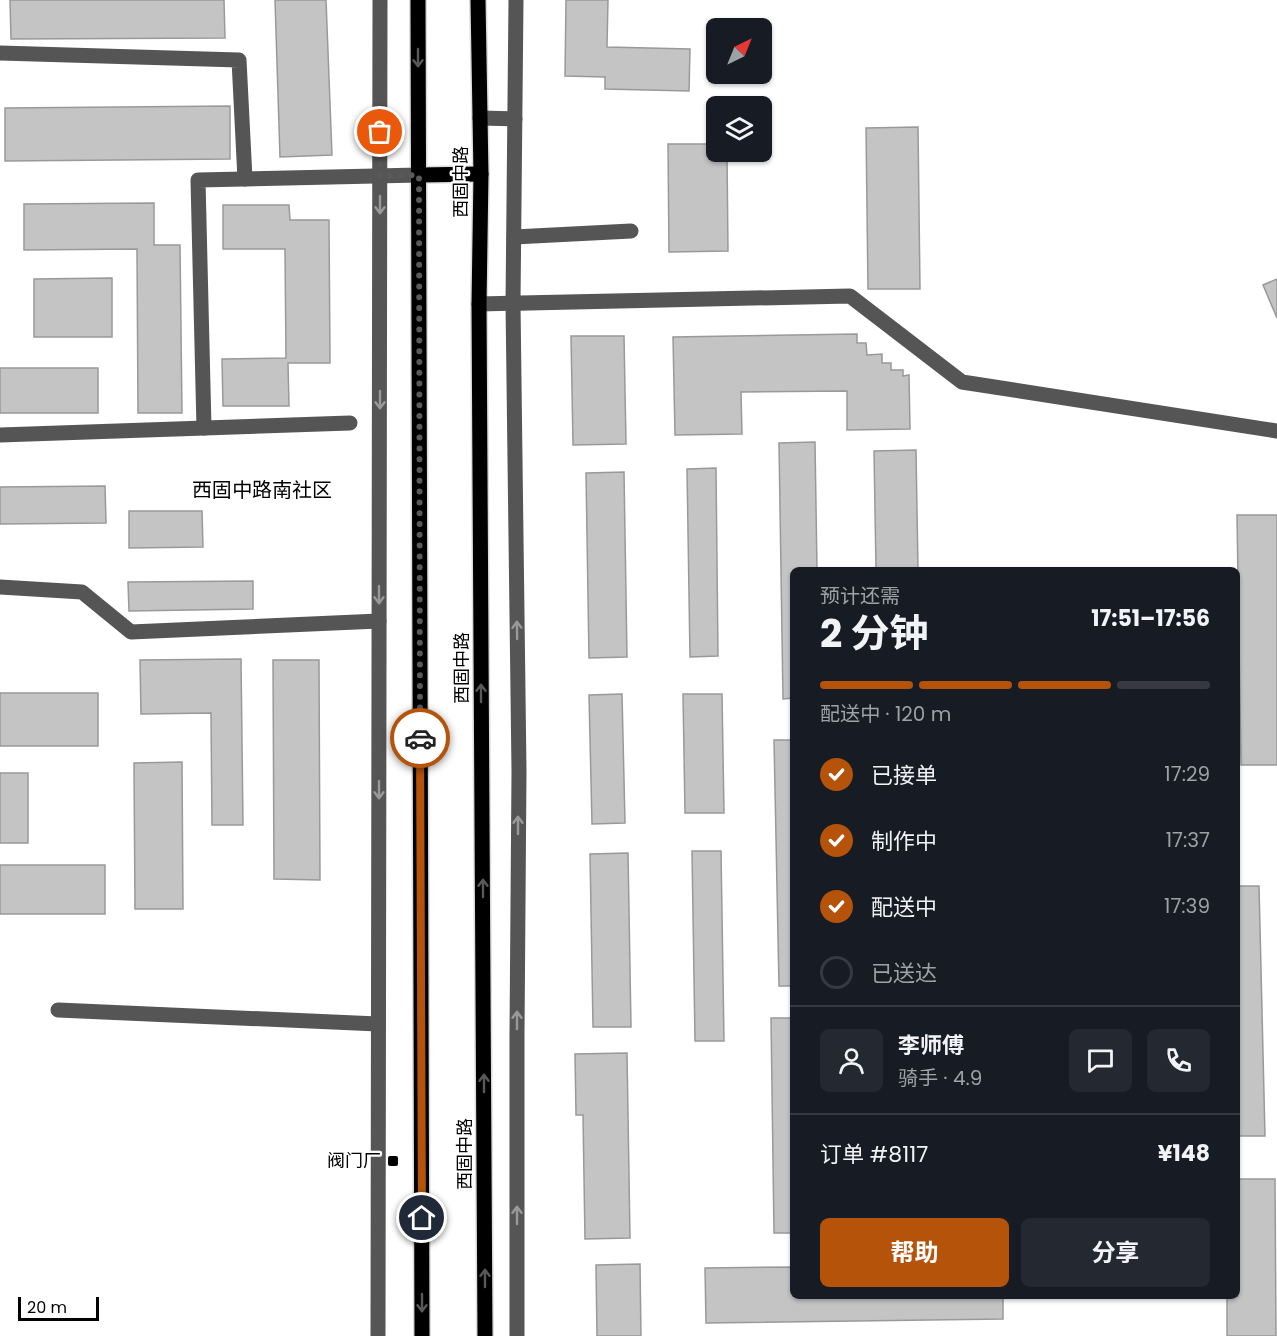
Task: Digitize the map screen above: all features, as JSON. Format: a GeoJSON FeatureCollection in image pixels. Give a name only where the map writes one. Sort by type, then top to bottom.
{"type":"FeatureCollection","features":[{"type":"Feature","properties":{"kind":"main road"},"geometry":{"type":"LineString","coordinates":[[418,0],[422,1336]]}},
{"type":"Feature","properties":{"kind":"main road","name":"西固中路"},"geometry":{"type":"LineString","coordinates":[[478,0],[481,174],[479,304],[485,1336]]}},
{"type":"Feature","properties":{"kind":"main road"},"geometry":{"type":"LineString","coordinates":[[419,175],[481,174]]}},
{"type":"Feature","properties":{"kind":"street"},"geometry":{"type":"LineString","coordinates":[[378,1336],[380,0]]}},
{"type":"Feature","properties":{"kind":"street"},"geometry":{"type":"LineString","coordinates":[[516,0],[513,303],[519,771],[516,1034],[517,1336]]}},
{"type":"Feature","properties":{"kind":"street"},"geometry":{"type":"LineString","coordinates":[[0,53],[238,60],[245,179]]}},
{"type":"Feature","properties":{"kind":"street"},"geometry":{"type":"LineString","coordinates":[[480,118],[514,119]]}},
{"type":"Feature","properties":{"kind":"street"},"geometry":{"type":"LineString","coordinates":[[204,428],[198,180],[419,175]]}},
{"type":"Feature","properties":{"kind":"street"},"geometry":{"type":"LineString","coordinates":[[513,237],[631,231]]}},
{"type":"Feature","properties":{"kind":"street"},"geometry":{"type":"LineString","coordinates":[[479,304],[850,296],[962,382],[1277,431]]}},
{"type":"Feature","properties":{"kind":"street"},"geometry":{"type":"LineString","coordinates":[[0,435],[350,423]]}},
{"type":"Feature","properties":{"kind":"street"},"geometry":{"type":"LineString","coordinates":[[0,587],[82,592],[131,632],[379,621]]}},
{"type":"Feature","properties":{"kind":"street"},"geometry":{"type":"LineString","coordinates":[[58,1010],[378,1024]]}},
{"type":"Feature","properties":{"kind":"building"},"geometry":{"type":"Polygon","coordinates":[[[10,0],[224,0],[225,38],[11,39],[10,0]]]}},
{"type":"Feature","properties":{"kind":"building"},"geometry":{"type":"Polygon","coordinates":[[[275,0],[326,0],[332,155],[280,157],[275,0]]]}},
{"type":"Feature","properties":{"kind":"building"},"geometry":{"type":"Polygon","coordinates":[[[566,0],[608,0],[607,47],[690,49],[689,91],[605,89],[605,77],[565,76],[566,0]]]}},
{"type":"Feature","properties":{"kind":"building"},"geometry":{"type":"Polygon","coordinates":[[[230,106],[230,159],[5,161],[5,108],[230,106]]]}},
{"type":"Feature","properties":{"kind":"building"},"geometry":{"type":"Polygon","coordinates":[[[918,127],[920,289],[868,289],[866,128],[918,127]]]}},
{"type":"Feature","properties":{"kind":"building"},"geometry":{"type":"Polygon","coordinates":[[[668,144],[706,144],[706,162],[727,162],[728,251],[669,252],[668,144]]]}},
{"type":"Feature","properties":{"kind":"building"},"geometry":{"type":"Polygon","coordinates":[[[154,203],[154,245],[180,245],[182,413],[138,413],[137,249],[24,250],[24,204],[154,203]]]}},
{"type":"Feature","properties":{"kind":"building"},"geometry":{"type":"Polygon","coordinates":[[[223,205],[289,205],[290,220],[329,220],[330,363],[288,363],[289,406],[223,406],[222,359],[286,358],[285,249],[223,249],[223,205]]]}},
{"type":"Feature","properties":{"kind":"building"},"geometry":{"type":"Polygon","coordinates":[[[112,278],[112,337],[34,337],[34,279],[112,278]]]}},
{"type":"Feature","properties":{"kind":"building"},"geometry":{"type":"Polygon","coordinates":[[[1277,279],[1277,318],[1263,285],[1277,279]]]}},
{"type":"Feature","properties":{"kind":"building"},"geometry":{"type":"Polygon","coordinates":[[[857,334],[857,343],[866,343],[867,355],[882,354],[882,363],[891,363],[891,370],[903,370],[903,376],[909,375],[910,429],[847,430],[847,391],[741,392],[742,434],[675,435],[673,337],[857,334]]]}},
{"type":"Feature","properties":{"kind":"building"},"geometry":{"type":"Polygon","coordinates":[[[571,336],[624,336],[626,444],[573,445],[571,336]]]}},
{"type":"Feature","properties":{"kind":"building"},"geometry":{"type":"Polygon","coordinates":[[[0,368],[98,368],[98,413],[0,413],[0,368]]]}},
{"type":"Feature","properties":{"kind":"building"},"geometry":{"type":"Polygon","coordinates":[[[815,442],[817,567],[790,567],[790,698],[783,699],[779,443],[815,442]]]}},
{"type":"Feature","properties":{"kind":"building"},"geometry":{"type":"Polygon","coordinates":[[[916,450],[918,567],[876,567],[874,451],[916,450]]]}},
{"type":"Feature","properties":{"kind":"building"},"geometry":{"type":"Polygon","coordinates":[[[716,468],[718,656],[690,657],[687,469],[716,468]]]}},
{"type":"Feature","properties":{"kind":"building"},"geometry":{"type":"Polygon","coordinates":[[[624,472],[627,657],[589,658],[586,473],[624,472]]]}},
{"type":"Feature","properties":{"kind":"building"},"geometry":{"type":"Polygon","coordinates":[[[105,486],[106,523],[0,524],[0,487],[105,486]]]}},
{"type":"Feature","properties":{"kind":"building"},"geometry":{"type":"Polygon","coordinates":[[[129,511],[202,511],[203,547],[129,548],[129,511]]]}},
{"type":"Feature","properties":{"kind":"building"},"geometry":{"type":"Polygon","coordinates":[[[1237,515],[1277,515],[1277,765],[1241,765],[1240,567],[1238,567],[1237,515]]]}},
{"type":"Feature","properties":{"kind":"building"},"geometry":{"type":"Polygon","coordinates":[[[253,581],[253,609],[129,611],[128,582],[253,581]]]}},
{"type":"Feature","properties":{"kind":"building"},"geometry":{"type":"Polygon","coordinates":[[[241,659],[243,825],[212,825],[211,713],[141,714],[140,660],[241,659]]]}},
{"type":"Feature","properties":{"kind":"building"},"geometry":{"type":"Polygon","coordinates":[[[273,660],[319,660],[320,880],[274,879],[273,660]]]}},
{"type":"Feature","properties":{"kind":"building"},"geometry":{"type":"Polygon","coordinates":[[[0,693],[98,693],[98,746],[0,746],[0,693]]]}},
{"type":"Feature","properties":{"kind":"building"},"geometry":{"type":"Polygon","coordinates":[[[622,694],[625,823],[592,824],[589,695],[622,694]]]}},
{"type":"Feature","properties":{"kind":"building"},"geometry":{"type":"Polygon","coordinates":[[[683,694],[722,694],[724,813],[685,813],[683,694]]]}},
{"type":"Feature","properties":{"kind":"building"},"geometry":{"type":"Polygon","coordinates":[[[774,740],[790,740],[790,986],[779,986],[774,740]]]}},
{"type":"Feature","properties":{"kind":"building"},"geometry":{"type":"Polygon","coordinates":[[[182,762],[183,909],[135,909],[134,763],[182,762]]]}},
{"type":"Feature","properties":{"kind":"building"},"geometry":{"type":"Polygon","coordinates":[[[0,773],[28,773],[28,843],[0,843],[0,773]]]}},
{"type":"Feature","properties":{"kind":"building"},"geometry":{"type":"Polygon","coordinates":[[[692,851],[721,851],[724,1041],[695,1041],[692,851]]]}},
{"type":"Feature","properties":{"kind":"building"},"geometry":{"type":"Polygon","coordinates":[[[628,853],[631,1027],[593,1027],[590,854],[628,853]]]}},
{"type":"Feature","properties":{"kind":"building"},"geometry":{"type":"Polygon","coordinates":[[[0,865],[105,865],[105,914],[0,914],[0,865]]]}},
{"type":"Feature","properties":{"kind":"building"},"geometry":{"type":"Polygon","coordinates":[[[1240,886],[1259,886],[1265,1136],[1240,1136],[1240,886]]]}},
{"type":"Feature","properties":{"kind":"building"},"geometry":{"type":"Polygon","coordinates":[[[771,1018],[790,1018],[790,1233],[774,1233],[771,1018]]]}},
{"type":"Feature","properties":{"kind":"building"},"geometry":{"type":"Polygon","coordinates":[[[627,1053],[630,1238],[585,1239],[583,1115],[576,1115],[575,1054],[627,1053]]]}},
{"type":"Feature","properties":{"kind":"building"},"geometry":{"type":"Polygon","coordinates":[[[1240,1179],[1275,1179],[1276,1336],[1227,1336],[1227,1299],[1240,1299],[1240,1179]]]}},
{"type":"Feature","properties":{"kind":"building"},"geometry":{"type":"Polygon","coordinates":[[[640,1264],[641,1336],[597,1336],[596,1265],[640,1264]]]}},
{"type":"Feature","properties":{"kind":"building"},"geometry":{"type":"Polygon","coordinates":[[[790,1267],[790,1299],[1003,1299],[1003,1319],[706,1323],[705,1268],[790,1267]]]}},
{"type":"Feature","properties":{"kind":"way so far"},"geometry":{"type":"LineString","coordinates":[[380,132],[380,176],[419,175],[420,738]]}},
{"type":"Feature","properties":{"kind":"place","name":"阀门厂"},"geometry":{"type":"Point","coordinates":[393,1161]}},
{"type":"Feature","properties":{"kind":"district","name":"西固中路南社区"},"geometry":{"type":"Point","coordinates":[262,490]}},
{"type":"Feature","properties":{"kind":"route"},"geometry":{"type":"LineString","coordinates":[[420,738],[422,1218]]}}]}
